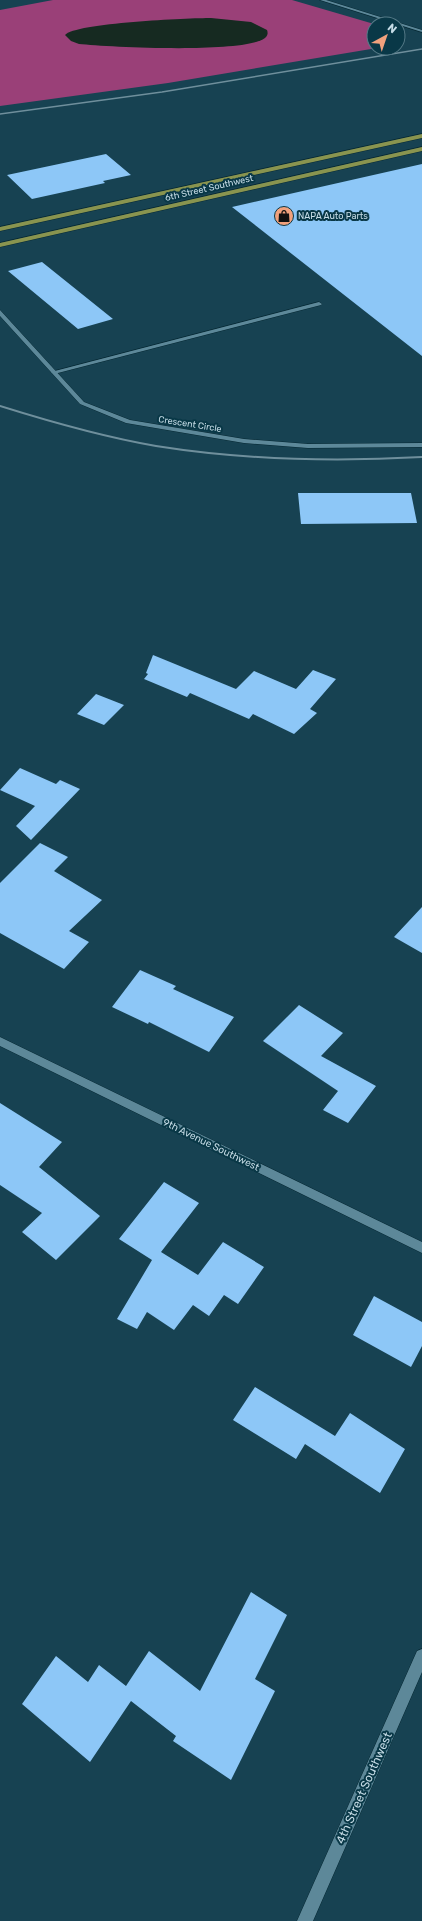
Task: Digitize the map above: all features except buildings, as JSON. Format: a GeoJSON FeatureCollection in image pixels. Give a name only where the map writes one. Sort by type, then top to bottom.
{"type":"FeatureCollection","features":[{"type":"Feature","properties":{"kind":"main road","name":"6th Street Southwest"},"geometry":{"type":"LineString","coordinates":[[0,230],[422,136]]}},
{"type":"Feature","properties":{"kind":"main road","name":"6th Street Southwest"},"geometry":{"type":"LineString","coordinates":[[0,245],[422,149]]}},
{"type":"Feature","properties":{"kind":"street"},"geometry":{"type":"LineString","coordinates":[[322,0],[422,31]]}},
{"type":"Feature","properties":{"kind":"street"},"geometry":{"type":"LineString","coordinates":[[54,372],[319,304]]}},
{"type":"Feature","properties":{"kind":"street","name":"Crescent Circle"},"geometry":{"type":"LineString","coordinates":[[0,312],[82,404],[128,422],[244,441],[308,446],[422,445]]}},
{"type":"Feature","properties":{"kind":"street","name":"9th Avenue Southwest"},"geometry":{"type":"LineString","coordinates":[[0,1041],[422,1248]]}},
{"type":"Feature","properties":{"kind":"street","name":"4th Street Southwest"},"geometry":{"type":"LineString","coordinates":[[305,1921],[422,1656]]}},
{"type":"Feature","properties":{"kind":"shaded area"},"geometry":{"type":"Polygon","coordinates":[[[53,0],[292,0],[366,22],[366,50],[168,83],[0,106],[0,10],[53,0]]]}},
{"type":"Feature","properties":{"kind":"shaded area"},"geometry":{"type":"Polygon","coordinates":[[[211,18],[251,22],[267,30],[268,34],[265,38],[252,43],[205,48],[146,48],[79,44],[71,41],[65,35],[73,31],[89,27],[110,24],[211,18]]]}},
{"type":"Feature","properties":{"kind":"railway"},"geometry":{"type":"LineString","coordinates":[[0,114],[162,92],[422,49]]}},
{"type":"Feature","properties":{"kind":"railway"},"geometry":{"type":"LineString","coordinates":[[0,406],[97,434],[189,451],[289,459],[389,459],[422,457]]}},
{"type":"Feature","properties":{"kind":"place","name":"NAPA Auto Parts"},"geometry":{"type":"Point","coordinates":[284,216]}}]}
